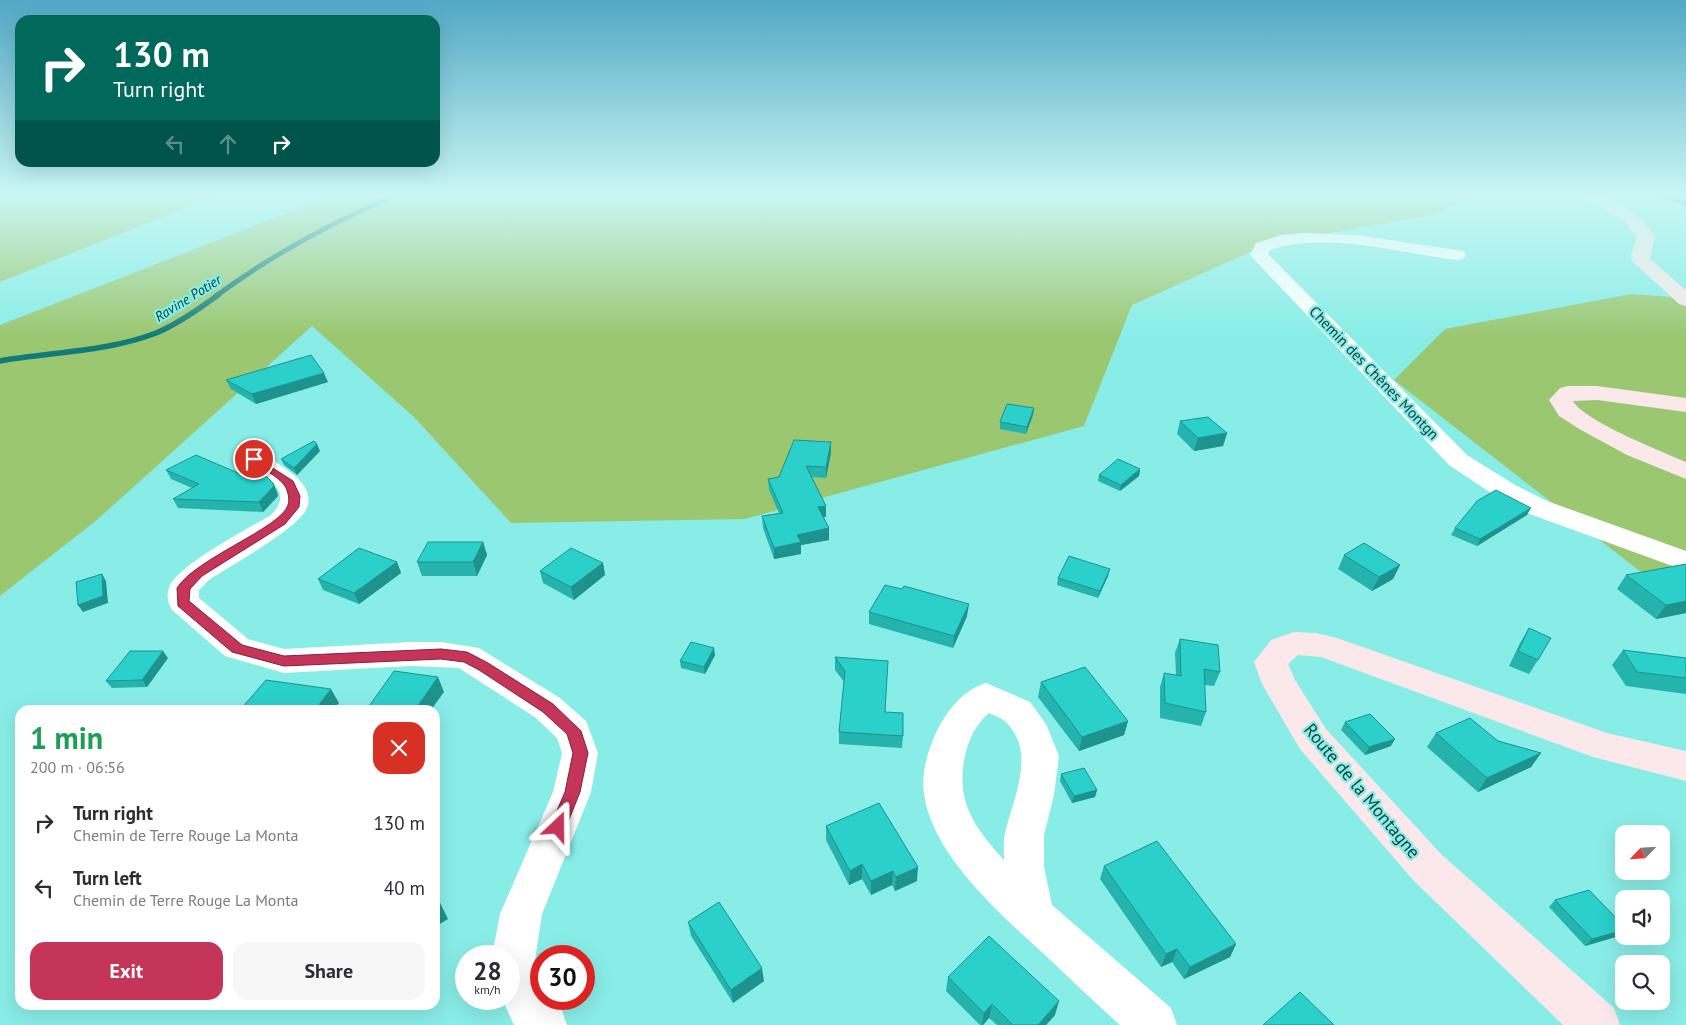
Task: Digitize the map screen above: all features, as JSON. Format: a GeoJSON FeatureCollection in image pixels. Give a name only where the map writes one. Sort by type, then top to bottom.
{"type":"FeatureCollection","features":[{"type":"Feature","properties":{"kind":"main road"},"geometry":{"type":"LineString","coordinates":[[1644,242],[1640,255],[1641,261],[1686,300]]}},
{"type":"Feature","properties":{"kind":"main road"},"geometry":{"type":"LineString","coordinates":[[1686,405],[1667,405],[1585,391],[1568,392],[1561,400],[1567,411],[1590,425],[1636,450],[1686,471]]}},
{"type":"Feature","properties":{"kind":"main road","name":"Route de la Montagne"},"geometry":{"type":"LineString","coordinates":[[1597,1025],[1426,867],[1313,739],[1279,684],[1272,662],[1281,648],[1295,642],[1325,646],[1606,747],[1686,766]]}},
{"type":"Feature","properties":{"kind":"street","name":"Chemin des Chênes Montgn"},"geometry":{"type":"LineString","coordinates":[[1273,242],[1262,247],[1259,256],[1458,460],[1476,473],[1537,507],[1686,561]]}},
{"type":"Feature","properties":{"kind":"street","name":"Chemin des Chênes Montgn"},"geometry":{"type":"LineString","coordinates":[[1361,242],[1457,255]]}},
{"type":"Feature","properties":{"kind":"street"},"geometry":{"type":"LineString","coordinates":[[254,459],[289,483],[295,496],[294,507],[281,521],[198,573],[184,588],[183,602],[237,648],[284,661],[411,654],[441,654],[467,657],[548,708],[573,731],[580,753],[572,792],[521,914],[513,960],[527,1005],[544,1025]]}},
{"type":"Feature","properties":{"kind":"street"},"geometry":{"type":"LineString","coordinates":[[1033,916],[1024,867],[1024,835],[1035,795],[1041,756],[1033,734],[1018,712],[986,696],[971,707],[960,721],[950,744],[943,769],[944,798],[957,829],[989,876],[1033,916],[1154,1025]]}},
{"type":"Feature","properties":{"kind":"green space"},"geometry":{"type":"Polygon","coordinates":[[[0,242],[100,242],[0,282],[0,242]]]}},
{"type":"Feature","properties":{"kind":"green space"},"geometry":{"type":"Polygon","coordinates":[[[213,242],[1280,242],[1268,244],[1132,305],[1084,426],[745,519],[511,523],[414,417],[312,326],[98,519],[0,596],[0,325],[213,242]]]}},
{"type":"Feature","properties":{"kind":"green space"},"geometry":{"type":"Polygon","coordinates":[[[1631,294],[1686,298],[1686,607],[1394,380],[1445,329],[1631,294]]]}},
{"type":"Feature","properties":{"kind":"building"},"geometry":{"type":"Polygon","coordinates":[[[311,355],[324,373],[252,394],[226,380],[311,355]]]}},
{"type":"Feature","properties":{"kind":"building"},"geometry":{"type":"Polygon","coordinates":[[[1007,404],[1034,408],[1027,427],[1000,422],[1007,404]]]}},
{"type":"Feature","properties":{"kind":"building"},"geometry":{"type":"Polygon","coordinates":[[[1208,417],[1227,433],[1198,438],[1180,421],[1208,417]]]}},
{"type":"Feature","properties":{"kind":"building"},"geometry":{"type":"Polygon","coordinates":[[[794,440],[831,442],[826,467],[806,466],[826,506],[818,507],[829,528],[797,535],[801,542],[774,548],[762,516],[783,513],[768,479],[779,477],[794,440]]]}},
{"type":"Feature","properties":{"kind":"building"},"geometry":{"type":"Polygon","coordinates":[[[314,441],[317,444],[294,468],[281,459],[314,441]]]}},
{"type":"Feature","properties":{"kind":"building"},"geometry":{"type":"Polygon","coordinates":[[[196,455],[245,476],[258,468],[274,486],[259,502],[173,499],[199,484],[166,470],[196,455]]]}},
{"type":"Feature","properties":{"kind":"building"},"geometry":{"type":"Polygon","coordinates":[[[1118,459],[1140,469],[1121,485],[1099,475],[1118,459]]]}},
{"type":"Feature","properties":{"kind":"building"},"geometry":{"type":"Polygon","coordinates":[[[1496,490],[1531,508],[1480,539],[1455,528],[1477,501],[1496,490]]]}},
{"type":"Feature","properties":{"kind":"building"},"geometry":{"type":"Polygon","coordinates":[[[428,542],[483,542],[473,562],[417,562],[428,542]]]}},
{"type":"Feature","properties":{"kind":"building"},"geometry":{"type":"Polygon","coordinates":[[[1364,543],[1400,565],[1379,577],[1344,555],[1364,543]]]}},
{"type":"Feature","properties":{"kind":"building"},"geometry":{"type":"Polygon","coordinates":[[[359,548],[397,562],[354,593],[318,579],[359,548]]]}},
{"type":"Feature","properties":{"kind":"building"},"geometry":{"type":"Polygon","coordinates":[[[571,548],[603,563],[571,587],[540,571],[571,548]]]}},
{"type":"Feature","properties":{"kind":"building"},"geometry":{"type":"Polygon","coordinates":[[[1069,556],[1110,569],[1100,591],[1058,578],[1069,556]]]}},
{"type":"Feature","properties":{"kind":"building"},"geometry":{"type":"Polygon","coordinates":[[[1686,564],[1686,601],[1666,605],[1626,575],[1686,564]]]}},
{"type":"Feature","properties":{"kind":"building"},"geometry":{"type":"Polygon","coordinates":[[[102,574],[103,596],[78,605],[76,582],[102,574]]]}},
{"type":"Feature","properties":{"kind":"building"},"geometry":{"type":"Polygon","coordinates":[[[885,585],[902,589],[904,586],[969,604],[954,636],[869,612],[885,585]]]}},
{"type":"Feature","properties":{"kind":"building"},"geometry":{"type":"Polygon","coordinates":[[[1529,628],[1551,638],[1538,660],[1518,651],[1529,628]]]}},
{"type":"Feature","properties":{"kind":"building"},"geometry":{"type":"Polygon","coordinates":[[[1180,639],[1218,645],[1220,672],[1204,669],[1206,712],[1165,703],[1164,673],[1181,676],[1180,639]]]}},
{"type":"Feature","properties":{"kind":"building"},"geometry":{"type":"Polygon","coordinates":[[[691,642],[714,648],[704,667],[680,661],[691,642]]]}},
{"type":"Feature","properties":{"kind":"building"},"geometry":{"type":"Polygon","coordinates":[[[1623,650],[1686,658],[1686,678],[1637,672],[1623,650]]]}},
{"type":"Feature","properties":{"kind":"building"},"geometry":{"type":"Polygon","coordinates":[[[130,651],[163,651],[142,680],[106,681],[130,651]]]}},
{"type":"Feature","properties":{"kind":"building"},"geometry":{"type":"Polygon","coordinates":[[[835,657],[888,661],[885,712],[903,713],[903,736],[839,732],[845,671],[835,657]]]}},
{"type":"Feature","properties":{"kind":"building"},"geometry":{"type":"Polygon","coordinates":[[[1085,667],[1128,721],[1082,737],[1041,682],[1085,667]]]}},
{"type":"Feature","properties":{"kind":"building"},"geometry":{"type":"Polygon","coordinates":[[[394,671],[438,677],[418,705],[370,705],[394,671]]]}},
{"type":"Feature","properties":{"kind":"building"},"geometry":{"type":"Polygon","coordinates":[[[266,680],[331,689],[319,705],[244,705],[266,680]]]}},
{"type":"Feature","properties":{"kind":"building"},"geometry":{"type":"Polygon","coordinates":[[[1370,714],[1395,739],[1369,747],[1345,722],[1370,714]]]}},
{"type":"Feature","properties":{"kind":"building"},"geometry":{"type":"Polygon","coordinates":[[[1470,718],[1498,741],[1541,753],[1487,778],[1436,733],[1470,718]]]}},
{"type":"Feature","properties":{"kind":"building"},"geometry":{"type":"Polygon","coordinates":[[[1084,768],[1097,790],[1074,796],[1061,774],[1084,768]]]}},
{"type":"Feature","properties":{"kind":"building"},"geometry":{"type":"Polygon","coordinates":[[[879,803],[918,867],[896,877],[893,871],[871,881],[862,864],[850,871],[826,826],[879,803]]]}},
{"type":"Feature","properties":{"kind":"building"},"geometry":{"type":"Polygon","coordinates":[[[1157,841],[1236,944],[1190,967],[1177,949],[1166,954],[1104,866],[1157,841]]]}},
{"type":"Feature","properties":{"kind":"building"},"geometry":{"type":"Polygon","coordinates":[[[1589,890],[1615,917],[1615,933],[1592,939],[1555,900],[1589,890]]]}},
{"type":"Feature","properties":{"kind":"building"},"geometry":{"type":"Polygon","coordinates":[[[719,902],[762,968],[731,990],[688,922],[719,902]]]}},
{"type":"Feature","properties":{"kind":"building"},"geometry":{"type":"Polygon","coordinates":[[[989,936],[1059,1001],[1038,1025],[1013,1025],[992,1004],[984,1013],[948,977],[989,936]]]}},
{"type":"Feature","properties":{"kind":"building"},"geometry":{"type":"Polygon","coordinates":[[[1300,992],[1334,1025],[1263,1025],[1300,992]]]}},
{"type":"Feature","properties":{"kind":"waterway","name":"Ravine Potier"},"geometry":{"type":"LineString","coordinates":[[216,296],[299,242]]}},
{"type":"Feature","properties":{"kind":"waterway","name":"Ravine Potier"},"geometry":{"type":"LineString","coordinates":[[0,361],[99,348],[137,339],[172,325],[218,295]]}},
{"type":"Feature","properties":{"kind":"route"},"geometry":{"type":"LineString","coordinates":[[254,459],[289,483],[295,496],[294,507],[281,521],[198,573],[184,588],[183,602],[237,648],[284,661],[441,654],[467,657],[483,666],[548,708],[573,731],[580,753],[572,792],[558,827]]}}]}
